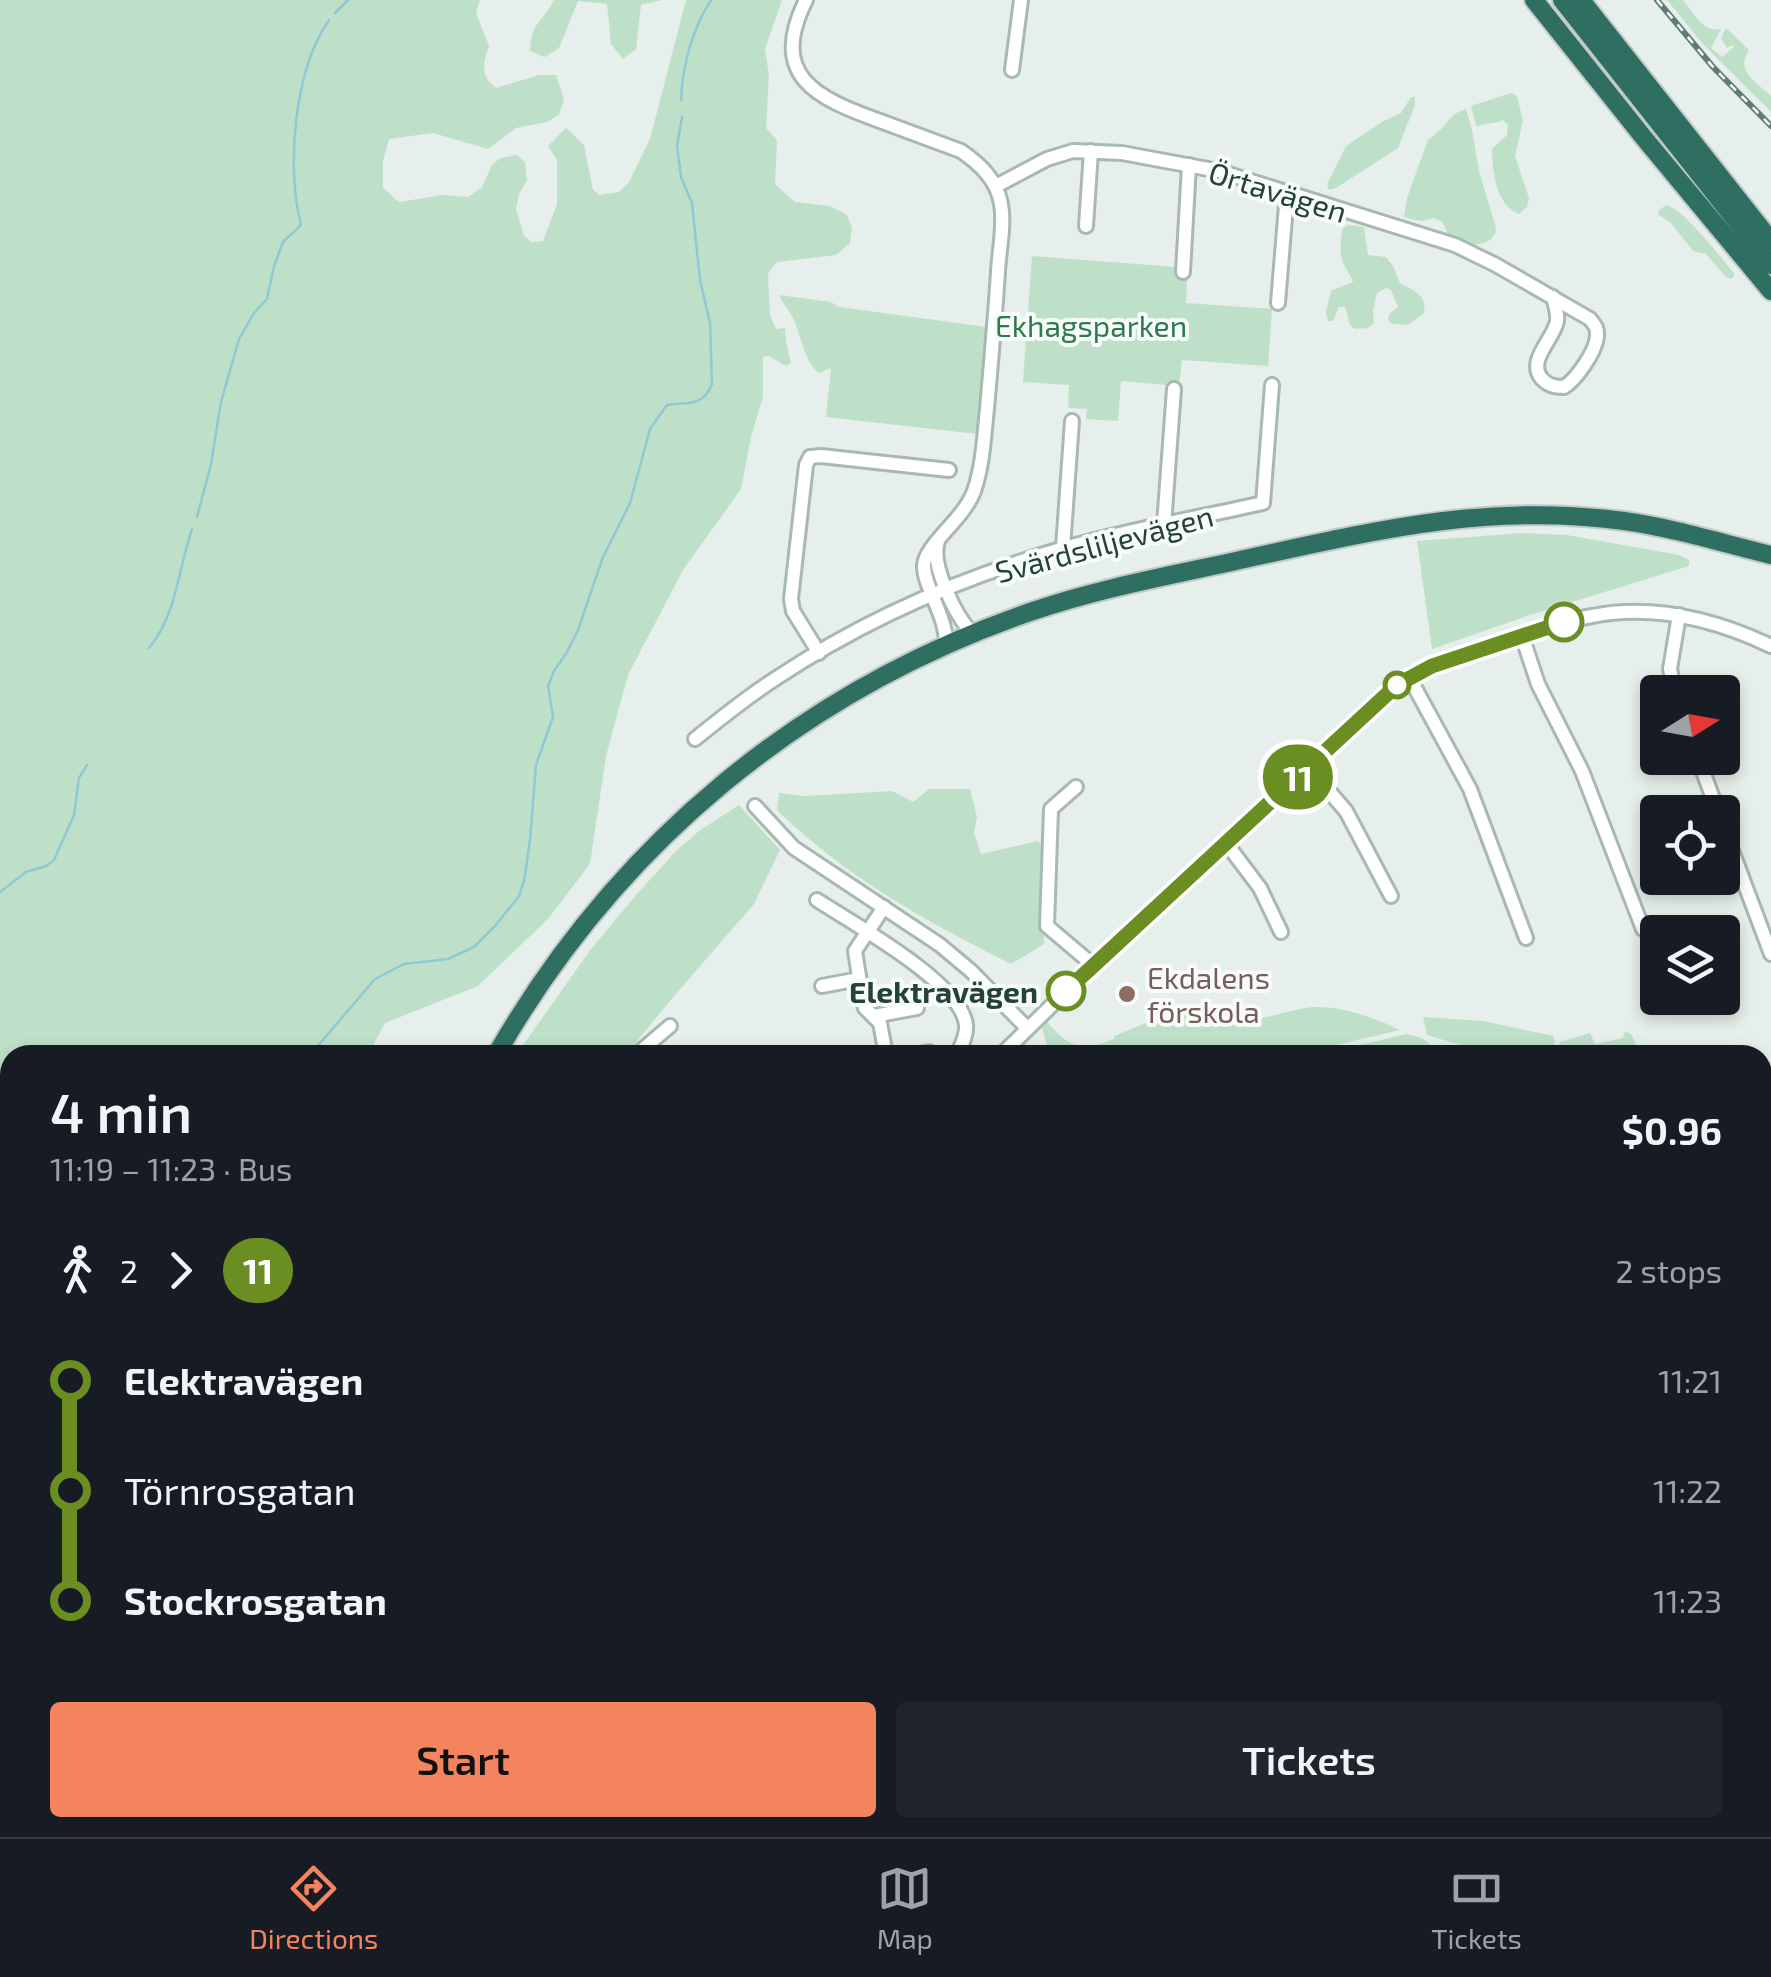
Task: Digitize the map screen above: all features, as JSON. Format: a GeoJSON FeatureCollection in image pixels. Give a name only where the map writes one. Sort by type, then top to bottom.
{"type":"FeatureCollection","features":[{"type":"Feature","properties":{"kind":"highway"},"geometry":{"type":"LineString","coordinates":[[1559,0],[1585,10],[1771,241]]}},
{"type":"Feature","properties":{"kind":"highway"},"geometry":{"type":"LineString","coordinates":[[1535,2],[1771,291]]}},
{"type":"Feature","properties":{"kind":"highway"},"geometry":{"type":"LineString","coordinates":[[1585,10],[1771,265]]}},
{"type":"Feature","properties":{"kind":"highway"},"geometry":{"type":"LineString","coordinates":[[1727,185],[1771,232]]}},
{"type":"Feature","properties":{"kind":"highway"},"geometry":{"type":"LineString","coordinates":[[502,1045],[548,972],[594,910],[696,806],[770,746],[824,710],[896,668],[972,634],[1061,602],[1127,585],[1394,528],[1474,516],[1546,514],[1612,520],[1675,530],[1771,555]]}},
{"type":"Feature","properties":{"kind":"highway"},"geometry":{"type":"LineString","coordinates":[[512,1045],[584,937],[635,878],[721,796],[842,709],[972,644],[1079,607],[1372,542],[1466,526],[1539,523],[1606,528],[1668,538],[1771,564]]}},
{"type":"Feature","properties":{"kind":"street"},"geometry":{"type":"LineString","coordinates":[[806,0],[792,34],[795,60],[808,86],[844,108],[976,161],[996,186],[1002,213],[982,455],[968,506],[935,548],[946,645]]}},
{"type":"Feature","properties":{"kind":"street"},"geometry":{"type":"LineString","coordinates":[[1012,70],[1021,0]]}},
{"type":"Feature","properties":{"kind":"street"},"geometry":{"type":"LineString","coordinates":[[1086,226],[1092,151]]}},
{"type":"Feature","properties":{"kind":"street","name":"Örtavägen"},"geometry":{"type":"LineString","coordinates":[[996,186],[1059,154],[1092,151],[1141,156],[1219,172],[1455,245],[1553,297],[1590,319],[1596,343],[1575,378],[1564,387],[1550,386],[1536,368],[1556,325],[1553,297]]}},
{"type":"Feature","properties":{"kind":"street"},"geometry":{"type":"LineString","coordinates":[[1183,272],[1189,165]]}},
{"type":"Feature","properties":{"kind":"street"},"geometry":{"type":"LineString","coordinates":[[1278,303],[1288,193]]}},
{"type":"Feature","properties":{"kind":"street","name":"Svärdsliljevägen"},"geometry":{"type":"LineString","coordinates":[[695,738],[775,679],[818,653],[883,617],[940,592],[1063,548],[1263,504],[1272,385]]}},
{"type":"Feature","properties":{"kind":"street"},"geometry":{"type":"LineString","coordinates":[[1164,526],[1174,389]]}},
{"type":"Feature","properties":{"kind":"street"},"geometry":{"type":"LineString","coordinates":[[1063,548],[1072,422]]}},
{"type":"Feature","properties":{"kind":"street"},"geometry":{"type":"LineString","coordinates":[[818,653],[791,606],[806,465],[810,458],[949,470]]}},
{"type":"Feature","properties":{"kind":"street"},"geometry":{"type":"LineString","coordinates":[[940,592],[972,634]]}},
{"type":"Feature","properties":{"kind":"street"},"geometry":{"type":"LineString","coordinates":[[1011,1045],[1397,685],[1412,676],[1522,636],[1595,615],[1623,612],[1679,615],[1771,646]]}},
{"type":"Feature","properties":{"kind":"street"},"geometry":{"type":"LineString","coordinates":[[1671,675],[1679,615]]}},
{"type":"Feature","properties":{"kind":"street"},"geometry":{"type":"LineString","coordinates":[[1522,636],[1538,684],[1582,770],[1640,921]]}},
{"type":"Feature","properties":{"kind":"street"},"geometry":{"type":"LineString","coordinates":[[1412,676],[1470,788],[1526,938]]}},
{"type":"Feature","properties":{"kind":"street"},"geometry":{"type":"LineString","coordinates":[[1308,767],[1346,811],[1392,896]]}},
{"type":"Feature","properties":{"kind":"street"},"geometry":{"type":"LineString","coordinates":[[1076,786],[1051,809],[1047,926],[1093,966]]}},
{"type":"Feature","properties":{"kind":"street"},"geometry":{"type":"LineString","coordinates":[[755,806],[794,848],[940,945],[1027,1028]]}},
{"type":"Feature","properties":{"kind":"street"},"geometry":{"type":"LineString","coordinates":[[1226,843],[1260,888],[1281,932]]}},
{"type":"Feature","properties":{"kind":"street"},"geometry":{"type":"LineString","coordinates":[[1740,872],[1771,954]]}},
{"type":"Feature","properties":{"kind":"street"},"geometry":{"type":"LineString","coordinates":[[817,900],[927,972],[958,1005],[966,1021],[961,1045]]}},
{"type":"Feature","properties":{"kind":"street"},"geometry":{"type":"LineString","coordinates":[[884,908],[855,951],[865,1008],[880,1023],[884,1045]]}},
{"type":"Feature","properties":{"kind":"street"},"geometry":{"type":"LineString","coordinates":[[822,986],[859,980]]}},
{"type":"Feature","properties":{"kind":"street"},"geometry":{"type":"LineString","coordinates":[[874,1016],[917,1008]]}},
{"type":"Feature","properties":{"kind":"street"},"geometry":{"type":"LineString","coordinates":[[648,1045],[670,1026]]}},
{"type":"Feature","properties":{"kind":"green space"},"geometry":{"type":"Polygon","coordinates":[[[0,0],[480,0],[476,13],[489,46],[484,64],[487,79],[496,88],[539,75],[556,75],[564,99],[559,115],[547,122],[516,128],[488,149],[433,133],[389,139],[383,161],[383,188],[399,202],[443,195],[468,197],[482,187],[492,165],[500,158],[517,155],[525,162],[527,180],[516,209],[524,236],[532,242],[543,241],[557,204],[557,160],[548,146],[566,128],[584,145],[593,190],[600,195],[619,192],[629,182],[650,139],[686,0],[782,0],[765,49],[769,76],[766,128],[777,140],[775,184],[795,202],[830,206],[847,215],[852,228],[850,243],[836,255],[777,262],[768,273],[770,315],[776,329],[785,328],[791,363],[786,366],[769,356],[763,357],[763,397],[741,489],[683,570],[628,675],[606,756],[590,864],[548,919],[478,986],[385,1023],[373,1045],[0,1045],[0,0]]]}},
{"type":"Feature","properties":{"kind":"green space"},"geometry":{"type":"Polygon","coordinates":[[[554,0],[662,0],[641,5],[636,49],[623,59],[611,44],[607,4],[578,1],[559,48],[545,57],[530,51],[535,28],[554,0]]]}},
{"type":"Feature","properties":{"kind":"green space"},"geometry":{"type":"Polygon","coordinates":[[[1667,0],[1683,0],[1704,25],[1721,29],[1711,48],[1722,57],[1734,47],[1727,48],[1721,38],[1726,28],[1749,50],[1746,70],[1771,96],[1771,112],[1703,44],[1667,0]]]}},
{"type":"Feature","properties":{"kind":"green space"},"geometry":{"type":"Polygon","coordinates":[[[1511,93],[1517,96],[1523,121],[1515,156],[1529,198],[1527,207],[1519,214],[1500,195],[1493,167],[1492,149],[1507,135],[1508,125],[1503,120],[1477,127],[1471,106],[1511,93]]]}},
{"type":"Feature","properties":{"kind":"green space"},"geometry":{"type":"Polygon","coordinates":[[[1411,97],[1415,97],[1415,105],[1398,148],[1329,190],[1327,184],[1346,146],[1401,113],[1411,97]]]}},
{"type":"Feature","properties":{"kind":"green space"},"geometry":{"type":"Polygon","coordinates":[[[1466,109],[1496,228],[1491,239],[1470,246],[1447,234],[1443,223],[1436,219],[1404,217],[1428,140],[1454,114],[1466,109]]]}},
{"type":"Feature","properties":{"kind":"green space"},"geometry":{"type":"Polygon","coordinates":[[[1666,205],[1692,224],[1734,277],[1726,277],[1706,254],[1693,251],[1671,223],[1659,215],[1658,211],[1666,205]]]}},
{"type":"Feature","properties":{"kind":"green space"},"geometry":{"type":"Polygon","coordinates":[[[1364,227],[1368,255],[1386,257],[1400,283],[1421,297],[1424,313],[1408,325],[1388,320],[1398,307],[1391,290],[1386,288],[1377,293],[1374,323],[1368,328],[1355,329],[1350,325],[1345,307],[1339,307],[1333,321],[1328,321],[1331,291],[1353,282],[1341,252],[1343,228],[1364,227]]]}},
{"type":"Feature","properties":{"kind":"green space","name":"Ekhagsparken"},"geometry":{"type":"Polygon","coordinates":[[[1032,256],[1177,267],[1176,277],[1187,278],[1186,303],[1272,309],[1268,366],[1182,360],[1179,386],[1121,381],[1118,421],[1086,419],[1087,409],[1068,408],[1069,385],[1023,382],[1032,256]]]}},
{"type":"Feature","properties":{"kind":"green space"},"geometry":{"type":"Polygon","coordinates":[[[779,295],[987,327],[977,434],[826,417],[831,368],[819,373],[814,368],[779,295]]]}},
{"type":"Feature","properties":{"kind":"green space"},"geometry":{"type":"Polygon","coordinates":[[[1523,533],[1567,535],[1679,555],[1689,560],[1689,566],[1432,649],[1417,541],[1523,533]]]}},
{"type":"Feature","properties":{"kind":"green space"},"geometry":{"type":"Polygon","coordinates":[[[929,789],[970,789],[977,817],[974,833],[981,854],[1038,841],[1046,849],[1044,944],[1011,964],[948,932],[858,877],[777,810],[779,793],[805,796],[892,791],[913,802],[929,789]]]}},
{"type":"Feature","properties":{"kind":"green space"},"geometry":{"type":"Polygon","coordinates":[[[739,805],[780,850],[754,904],[634,1045],[523,1045],[591,949],[677,850],[739,805]]]}},
{"type":"Feature","properties":{"kind":"green space"},"geometry":{"type":"Polygon","coordinates":[[[1180,1004],[1188,1018],[1201,1025],[1219,1026],[1317,1007],[1360,1014],[1400,1030],[1336,1045],[1095,1045],[1168,1014],[1168,1008],[1180,1004]]]}},
{"type":"Feature","properties":{"kind":"green space"},"geometry":{"type":"Polygon","coordinates":[[[1423,1017],[1483,1021],[1553,1036],[1555,1041],[1554,1045],[1460,1045],[1427,1035],[1423,1017]]]}},
{"type":"Feature","properties":{"kind":"green space"},"geometry":{"type":"Polygon","coordinates":[[[1046,1021],[1062,1037],[1076,1045],[1047,1045],[1042,1028],[1046,1021]]]}},
{"type":"Feature","properties":{"kind":"green space"},"geometry":{"type":"Polygon","coordinates":[[[1625,1031],[1636,1045],[1559,1045],[1590,1033],[1595,1044],[1623,1038],[1625,1031]]]}},
{"type":"Feature","properties":{"kind":"green space"},"geometry":{"type":"Polygon","coordinates":[[[1406,1034],[1430,1045],[1360,1045],[1406,1034]]]}},
{"type":"Feature","properties":{"kind":"waterway"},"geometry":{"type":"LineString","coordinates":[[335,13],[348,0]]}},
{"type":"Feature","properties":{"kind":"waterway"},"geometry":{"type":"LineString","coordinates":[[681,100],[690,48],[711,0]]}},
{"type":"Feature","properties":{"kind":"waterway"},"geometry":{"type":"LineString","coordinates":[[197,517],[221,402],[239,339],[267,299],[283,242],[301,225],[294,176],[296,120],[308,65],[329,20]]}},
{"type":"Feature","properties":{"kind":"waterway"},"geometry":{"type":"LineString","coordinates":[[319,1045],[375,979],[404,964],[448,959],[474,947],[519,896],[530,840],[536,765],[553,717],[548,686],[578,630],[603,557],[630,503],[650,429],[667,405],[699,400],[712,384],[710,323],[700,280],[692,203],[681,177],[677,146],[682,117]]}},
{"type":"Feature","properties":{"kind":"waterway"},"geometry":{"type":"LineString","coordinates":[[149,648],[166,621],[192,529]]}},
{"type":"Feature","properties":{"kind":"waterway"},"geometry":{"type":"LineString","coordinates":[[0,892],[26,872],[54,860],[74,815],[79,778],[87,765]]}},
{"type":"Feature","properties":{"kind":"railway"},"geometry":{"type":"LineString","coordinates":[[1657,0],[1713,67],[1771,126]]}},
{"type":"Feature","properties":{"kind":"bus line","name":"11"},"geometry":{"type":"LineString","coordinates":[[1066,991],[1397,685],[1432,666],[1564,622]]}},
{"type":"Feature","properties":{"kind":"place","name":"Elektravägen"},"geometry":{"type":"Point","coordinates":[1066,991]}},
{"type":"Feature","properties":{"kind":"place","name":"Ekdalens förskola"},"geometry":{"type":"Point","coordinates":[1127,994]}}]}
